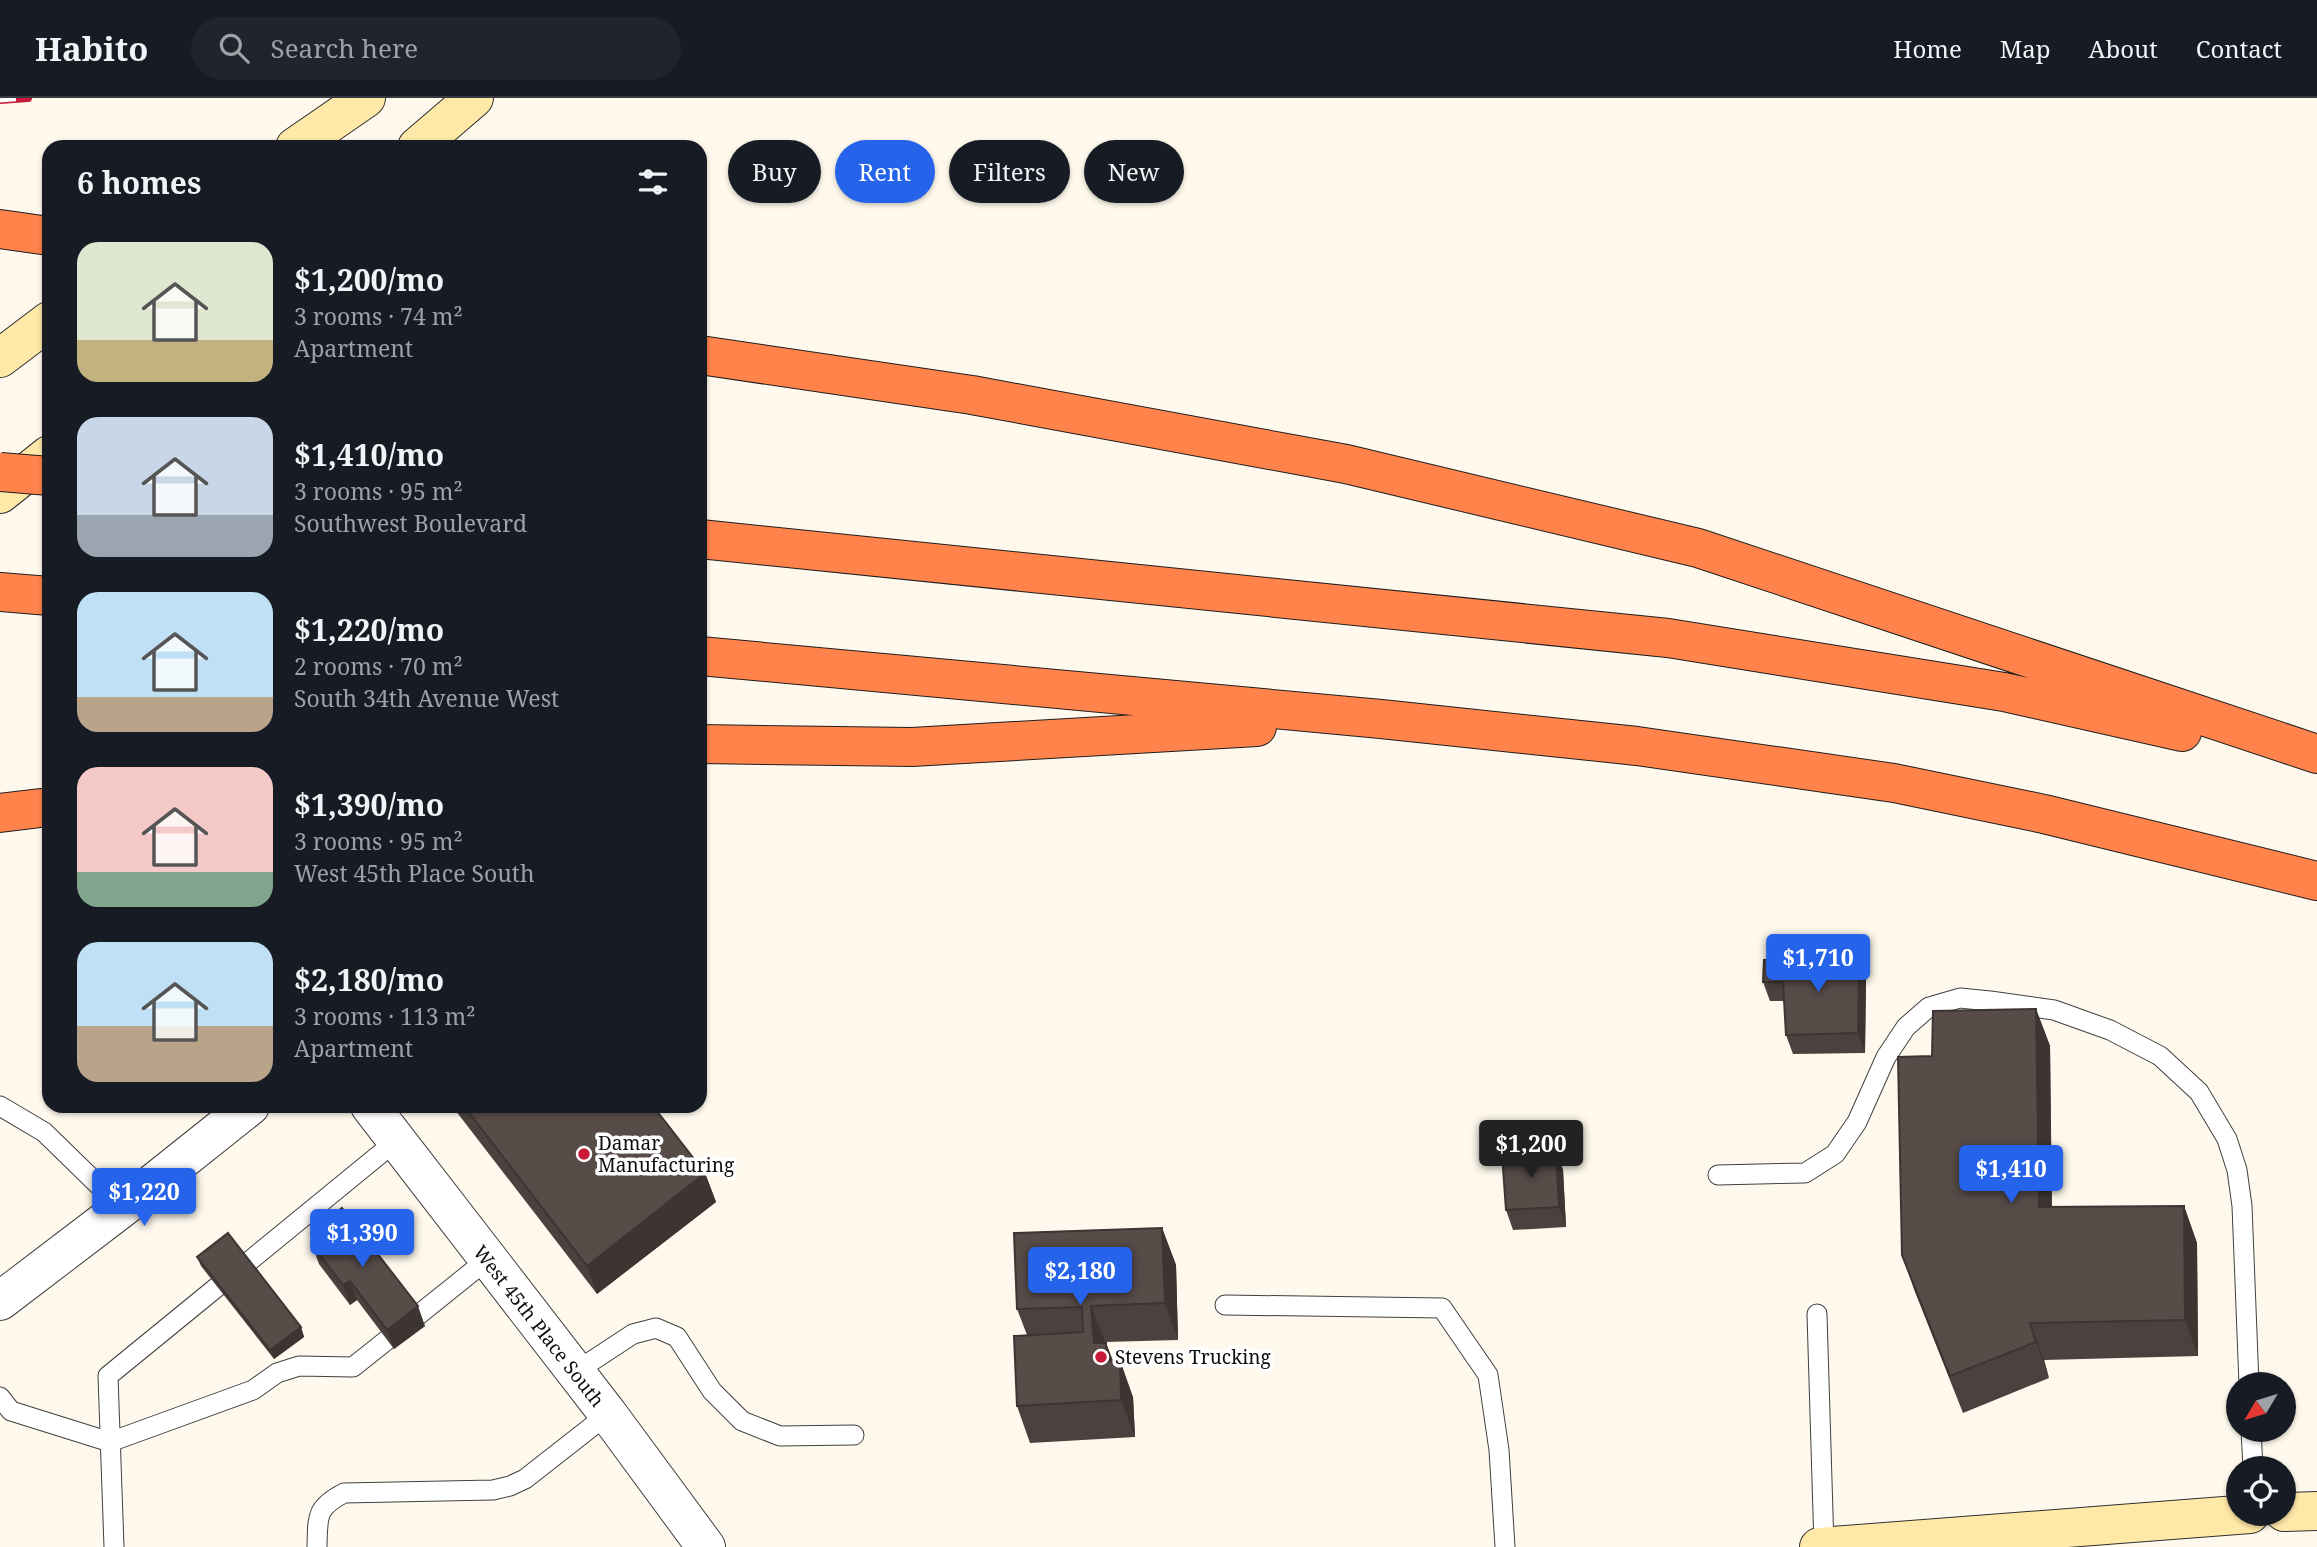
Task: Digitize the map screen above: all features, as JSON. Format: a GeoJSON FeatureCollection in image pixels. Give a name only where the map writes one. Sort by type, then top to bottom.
{"type":"FeatureCollection","features":[{"type":"Feature","properties":{"kind":"highway"},"geometry":{"type":"LineString","coordinates":[[0,229],[42,235]]}},
{"type":"Feature","properties":{"kind":"highway"},"geometry":{"type":"LineString","coordinates":[[707,356],[972,395],[1346,464],[1698,548],[2317,754]]}},
{"type":"Feature","properties":{"kind":"highway"},"geometry":{"type":"LineString","coordinates":[[0,472],[42,475]]}},
{"type":"Feature","properties":{"kind":"highway"},"geometry":{"type":"LineString","coordinates":[[707,540],[1668,638],[2004,692],[2317,762]]}},
{"type":"Feature","properties":{"kind":"highway"},"geometry":{"type":"LineString","coordinates":[[0,592],[42,595]]}},
{"type":"Feature","properties":{"kind":"highway"},"geometry":{"type":"LineString","coordinates":[[707,657],[1381,719],[1637,746],[1894,783],[2044,814],[2317,881]]}},
{"type":"Feature","properties":{"kind":"highway"},"geometry":{"type":"LineString","coordinates":[[707,744],[912,747],[1381,719]]}},
{"type":"Feature","properties":{"kind":"highway"},"geometry":{"type":"LineString","coordinates":[[0,813],[42,808]]}},
{"type":"Feature","properties":{"kind":"main road"},"geometry":{"type":"LineString","coordinates":[[305,140],[366,98]]}},
{"type":"Feature","properties":{"kind":"main road"},"geometry":{"type":"LineString","coordinates":[[425,140],[474,98]]}},
{"type":"Feature","properties":{"kind":"main road"},"geometry":{"type":"LineString","coordinates":[[0,358],[42,326]]}},
{"type":"Feature","properties":{"kind":"main road"},"geometry":{"type":"LineString","coordinates":[[0,494],[42,461]]}},
{"type":"Feature","properties":{"kind":"main road"},"geometry":{"type":"LineString","coordinates":[[2296,1512],[2317,1511]]}},
{"type":"Feature","properties":{"kind":"main road"},"geometry":{"type":"LineString","coordinates":[[1822,1547],[2226,1516]]}},
{"type":"Feature","properties":{"kind":"street"},"geometry":{"type":"LineString","coordinates":[[0,1301],[241,1113]]}},
{"type":"Feature","properties":{"kind":"street","name":"West 45th Place South"},"geometry":{"type":"LineString","coordinates":[[375,1113],[608,1414],[706,1547]]}},
{"type":"Feature","properties":{"kind":"lane"},"geometry":{"type":"LineString","coordinates":[[1718,1175],[1805,1173],[1835,1154],[1857,1122],[1893,1047],[1906,1027],[1930,1007],[1960,998],[2042,1008],[2110,1030],[2160,1056],[2199,1093],[2227,1139],[2237,1170],[2242,1206],[2249,1372]]}},
{"type":"Feature","properties":{"kind":"lane"},"geometry":{"type":"LineString","coordinates":[[0,1106],[44,1132],[122,1208]]}},
{"type":"Feature","properties":{"kind":"lane"},"geometry":{"type":"LineString","coordinates":[[247,1263],[396,1141]]}},
{"type":"Feature","properties":{"kind":"lane"},"geometry":{"type":"LineString","coordinates":[[417,1316],[488,1259]]}},
{"type":"Feature","properties":{"kind":"lane"},"geometry":{"type":"LineString","coordinates":[[114,1547],[108,1376],[217,1287]]}},
{"type":"Feature","properties":{"kind":"lane"},"geometry":{"type":"LineString","coordinates":[[1225,1305],[1442,1308],[1488,1375],[1499,1450],[1505,1547]]}},
{"type":"Feature","properties":{"kind":"lane"},"geometry":{"type":"LineString","coordinates":[[1817,1314],[1822,1547]]}},
{"type":"Feature","properties":{"kind":"lane"},"geometry":{"type":"LineString","coordinates":[[575,1372],[633,1334],[656,1328],[677,1338],[712,1391],[743,1421],[780,1436],[854,1435]]}},
{"type":"Feature","properties":{"kind":"lane"},"geometry":{"type":"LineString","coordinates":[[0,1397],[11,1411],[110,1442],[253,1390],[277,1373],[299,1366],[353,1367],[387,1340]]}},
{"type":"Feature","properties":{"kind":"lane"},"geometry":{"type":"LineString","coordinates":[[317,1547],[318,1517],[328,1501],[344,1493],[493,1490],[510,1486],[525,1479],[608,1414]]}},
{"type":"Feature","properties":{"kind":"building"},"geometry":{"type":"Polygon","coordinates":[[[1859,957],[1858,1033],[1786,1035],[1783,982],[1763,982],[1764,960],[1859,957]]]}},
{"type":"Feature","properties":{"kind":"building"},"geometry":{"type":"Polygon","coordinates":[[[2036,1009],[2039,1207],[2184,1206],[2185,1320],[2030,1323],[2036,1342],[1950,1376],[1902,1255],[1898,1057],[1932,1056],[1933,1011],[2036,1009]]]}},
{"type":"Feature","properties":{"kind":"building","name":"Damar Manufacturing"},"geometry":{"type":"Polygon","coordinates":[[[469,1113],[658,1113],[705,1173],[587,1266],[469,1113]]]}},
{"type":"Feature","properties":{"kind":"building"},"geometry":{"type":"Polygon","coordinates":[[[1556,1151],[1559,1207],[1506,1210],[1502,1154],[1556,1151]]]}},
{"type":"Feature","properties":{"kind":"building"},"geometry":{"type":"Polygon","coordinates":[[[342,1208],[418,1306],[387,1330],[350,1281],[343,1285],[312,1245],[317,1241],[311,1233],[342,1208]]]}},
{"type":"Feature","properties":{"kind":"building"},"geometry":{"type":"Polygon","coordinates":[[[1162,1228],[1165,1303],[1091,1306],[1094,1343],[1106,1343],[1107,1361],[1120,1360],[1121,1400],[1017,1406],[1014,1336],[1083,1332],[1082,1307],[1017,1309],[1014,1233],[1162,1228]]]}},
{"type":"Feature","properties":{"kind":"building"},"geometry":{"type":"Polygon","coordinates":[[[228,1233],[301,1327],[270,1350],[197,1257],[228,1233]]]}},
{"type":"Feature","properties":{"kind":"railway"},"geometry":{"type":"LineString","coordinates":[[0,100],[28,98]]}},
{"type":"Feature","properties":{"kind":"place","name":"Damar Manufacturing"},"geometry":{"type":"Point","coordinates":[584,1154]}},
{"type":"Feature","properties":{"kind":"place","name":"Stevens Trucking"},"geometry":{"type":"Point","coordinates":[1101,1357]}}]}
